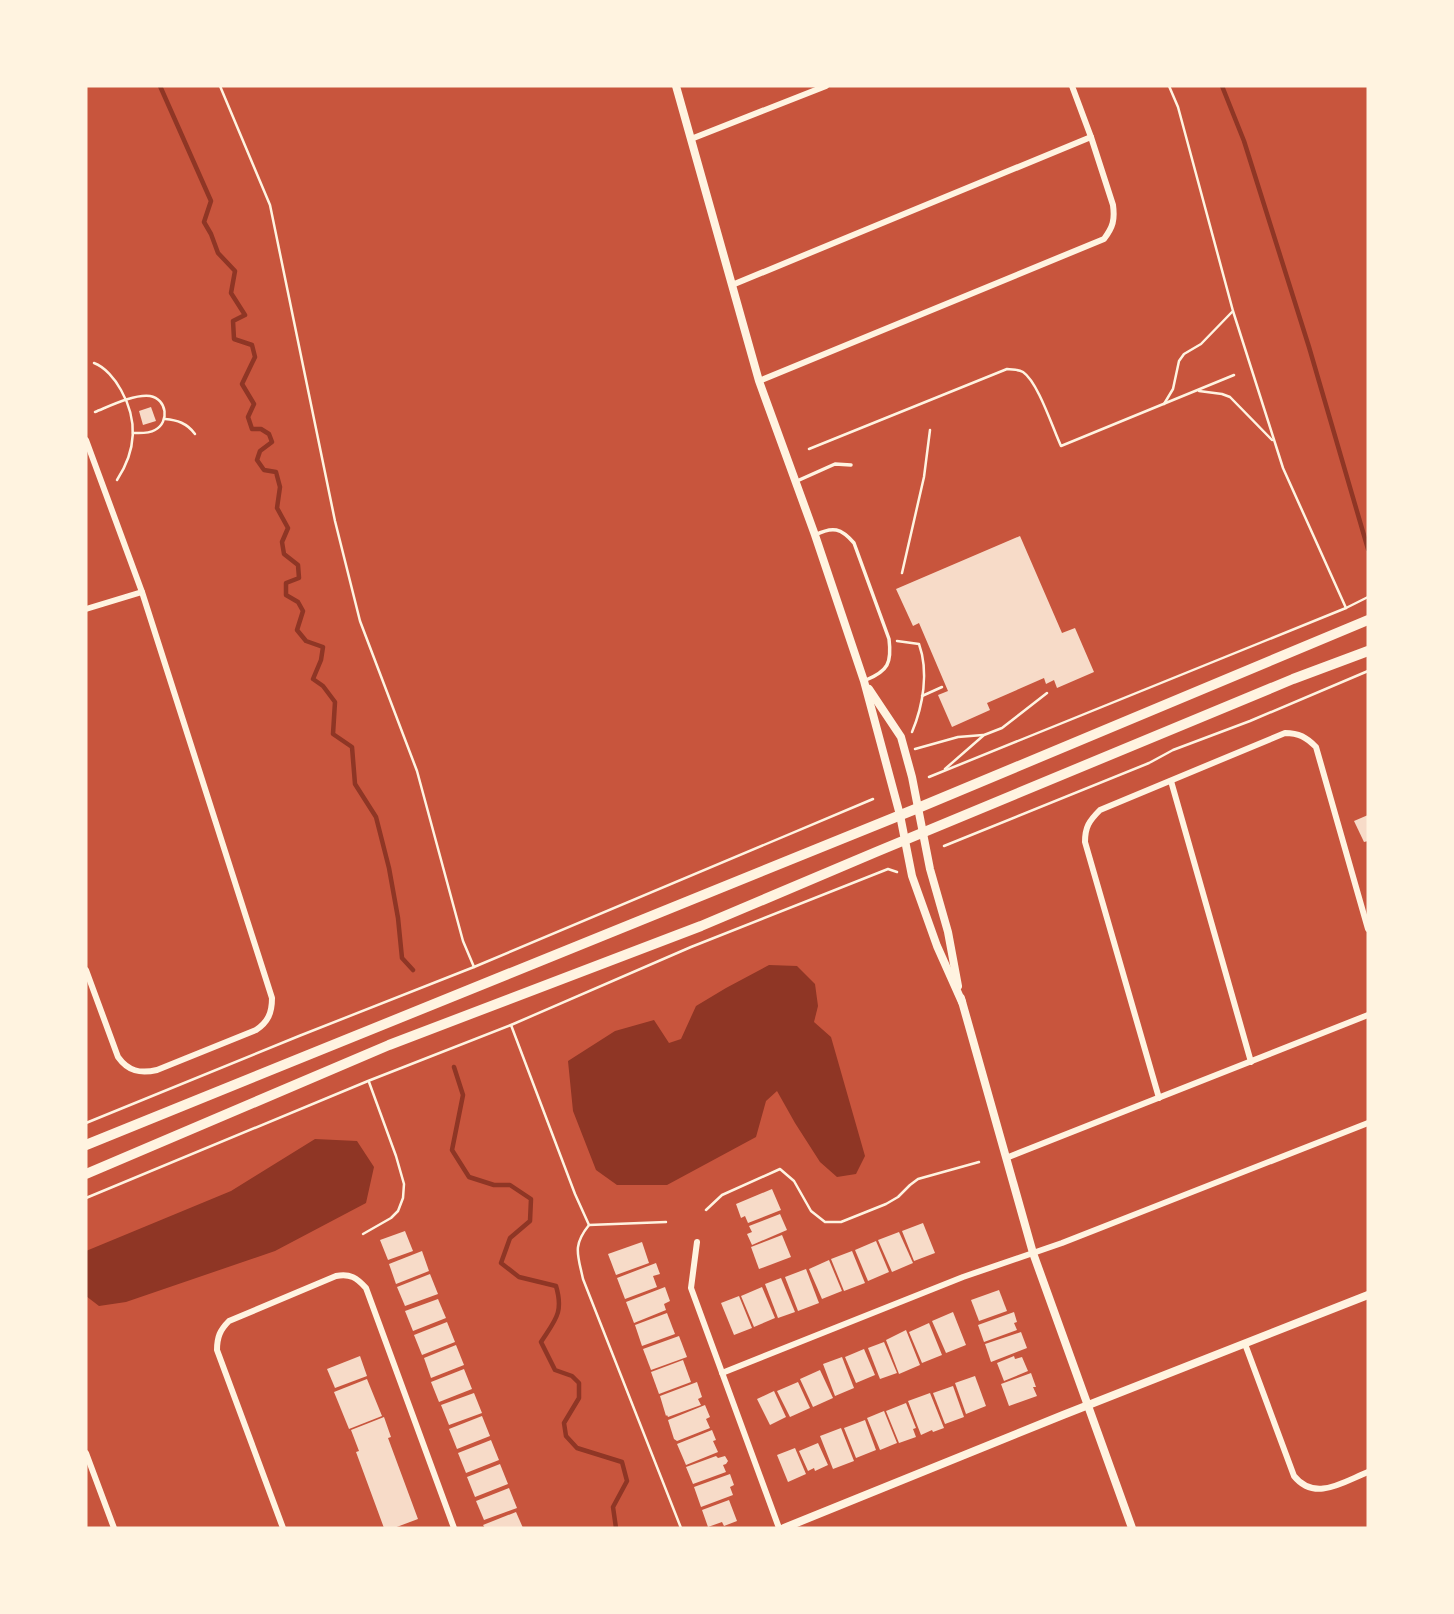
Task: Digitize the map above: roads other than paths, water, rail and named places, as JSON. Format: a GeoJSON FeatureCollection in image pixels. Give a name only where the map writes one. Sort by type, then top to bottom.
{"type":"FeatureCollection","features":[{"type":"Feature","properties":{"kind":"main road"},"geometry":{"type":"LineString","coordinates":[[86,1145],[900,816],[1368,620]]}},
{"type":"Feature","properties":{"kind":"main road"},"geometry":{"type":"LineString","coordinates":[[86,1174],[390,1045],[701,926],[1293,679],[1368,651]]}},
{"type":"Feature","properties":{"kind":"street"},"geometry":{"type":"LineString","coordinates":[[676,86],[759,381],[864,681],[900,816],[912,877],[937,946],[962,1002]]}},
{"type":"Feature","properties":{"kind":"street"},"geometry":{"type":"LineString","coordinates":[[691,139],[826,86]]}},
{"type":"Feature","properties":{"kind":"street"},"geometry":{"type":"LineString","coordinates":[[759,381],[1104,239],[1113,228],[1113,205],[1072,86]]}},
{"type":"Feature","properties":{"kind":"street"},"geometry":{"type":"LineString","coordinates":[[732,285],[1091,137]]}},
{"type":"Feature","properties":{"kind":"street"},"geometry":{"type":"LineString","coordinates":[[86,440],[142,592],[272,998],[272,1009],[264,1026],[256,1030],[157,1070],[145,1073],[134,1071],[124,1065],[118,1056],[86,970]]}},
{"type":"Feature","properties":{"kind":"street"},"geometry":{"type":"LineString","coordinates":[[86,609],[142,592]]}},
{"type":"Feature","properties":{"kind":"street"},"geometry":{"type":"LineString","coordinates":[[864,681],[901,737],[962,1002],[1033,1253],[1132,1528]]}},
{"type":"Feature","properties":{"kind":"street"},"geometry":{"type":"LineString","coordinates":[[1159,1098],[1085,842],[1085,830],[1100,810],[1285,733],[1296,733],[1307,738],[1316,747],[1368,929]]}},
{"type":"Feature","properties":{"kind":"street"},"geometry":{"type":"LineString","coordinates":[[1171,781],[1251,1062]]}},
{"type":"Feature","properties":{"kind":"street"},"geometry":{"type":"LineString","coordinates":[[1006,1158],[1368,1015]]}},
{"type":"Feature","properties":{"kind":"street"},"geometry":{"type":"LineString","coordinates":[[722,1373],[963,1277],[1075,1238],[1368,1123]]}},
{"type":"Feature","properties":{"kind":"street"},"geometry":{"type":"LineString","coordinates":[[697,1242],[691,1288],[781,1528],[1368,1295]]}},
{"type":"Feature","properties":{"kind":"street"},"geometry":{"type":"LineString","coordinates":[[283,1528],[217,1350],[217,1340],[221,1329],[229,1321],[344,1274],[359,1280],[366,1288],[454,1528]]}},
{"type":"Feature","properties":{"kind":"street"},"geometry":{"type":"LineString","coordinates":[[1245,1344],[1294,1476],[1300,1484],[1319,1490],[1368,1472]]}},
{"type":"Feature","properties":{"kind":"street"},"geometry":{"type":"LineString","coordinates":[[86,1453],[114,1528]]}},
{"type":"Feature","properties":{"kind":"lane"},"geometry":{"type":"LineString","coordinates":[[795,482],[835,464],[851,465]]}},
{"type":"Feature","properties":{"kind":"lane"},"geometry":{"type":"LineString","coordinates":[[815,535],[827,529],[837,530],[844,532],[854,543],[889,639],[891,655],[884,669],[880,674],[864,681]]}},
{"type":"Feature","properties":{"kind":"waterway"},"geometry":{"type":"LineString","coordinates":[[160,86],[211,201],[204,222],[218,253],[235,271],[231,293],[245,315],[233,321],[234,339],[252,345],[255,357],[242,384],[254,404],[248,417],[252,429],[261,429],[269,434],[272,442],[260,451],[257,460],[264,470],[276,472],[280,487],[277,508],[288,528],[282,542],[284,554],[298,565],[299,578],[286,583],[286,595],[298,602],[303,611],[297,630],[306,641],[323,647],[313,679],[323,686],[335,702],[333,734],[352,747],[355,784],[376,817],[389,868],[402,958],[413,970]]}},
{"type":"Feature","properties":{"kind":"waterway"},"geometry":{"type":"LineString","coordinates":[[1222,86],[1244,141],[1309,347],[1368,549]]}},
{"type":"Feature","properties":{"kind":"waterway"},"geometry":{"type":"LineString","coordinates":[[454,1067],[463,1095],[452,1150],[469,1177],[494,1185],[510,1185],[531,1199],[530,1221],[510,1238],[501,1263],[519,1277],[556,1286],[558,1310],[541,1342],[555,1370],[572,1376],[579,1383],[579,1398],[564,1423],[566,1436],[577,1448],[622,1462],[627,1481],[613,1507],[616,1528]]}}]}
